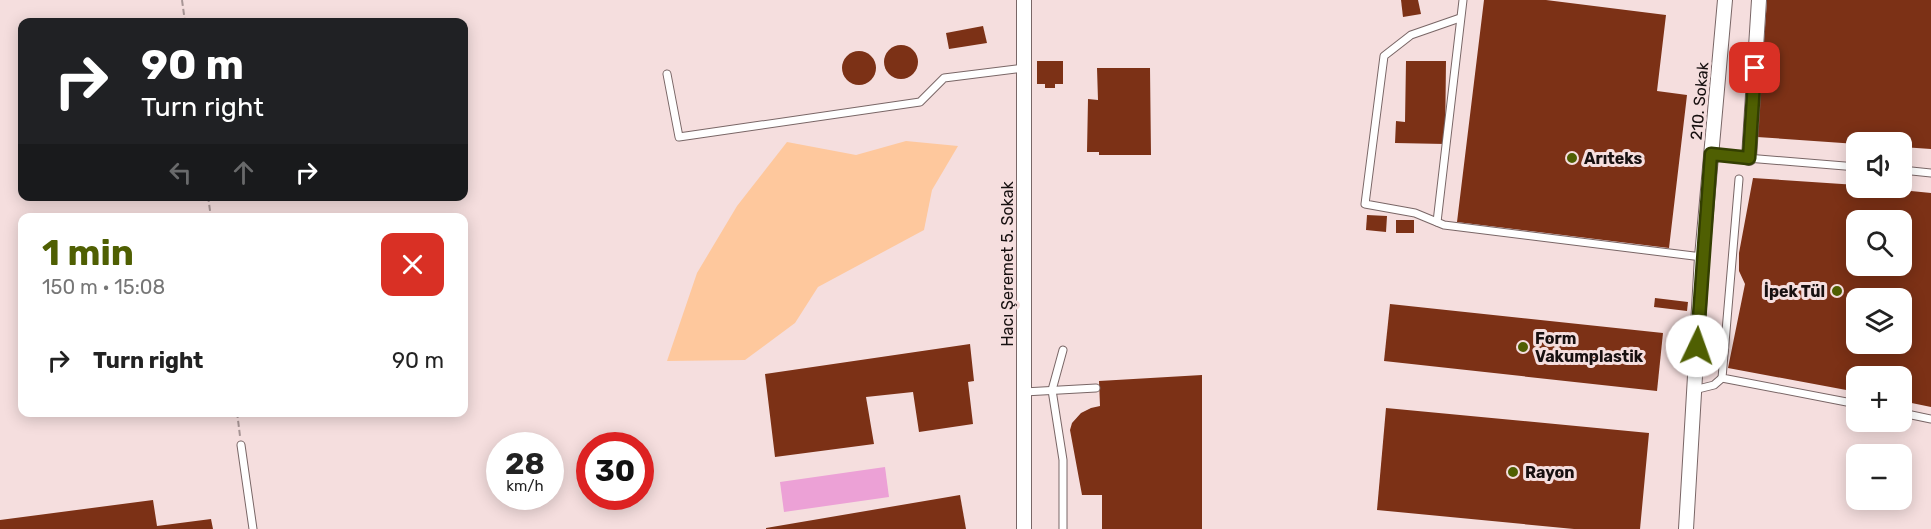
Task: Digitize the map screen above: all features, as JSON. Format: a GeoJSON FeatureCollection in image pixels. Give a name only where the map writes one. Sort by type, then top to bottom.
{"type":"FeatureCollection","features":[{"type":"Feature","properties":{"kind":"street","name":"Hacı Şeremet 5. Sokak"},"geometry":{"type":"LineString","coordinates":[[1024,0],[1024,529]]}},
{"type":"Feature","properties":{"kind":"street","name":"210. Sokak"},"geometry":{"type":"LineString","coordinates":[[1686,529],[1702,257],[1725,0]]}},
{"type":"Feature","properties":{"kind":"street"},"geometry":{"type":"LineString","coordinates":[[1749,158],[1759,0]]}},
{"type":"Feature","properties":{"kind":"lane"},"geometry":{"type":"LineString","coordinates":[[1437,222],[1463,0]]}},
{"type":"Feature","properties":{"kind":"lane"},"geometry":{"type":"LineString","coordinates":[[1460,18],[1411,35],[1384,56],[1365,204],[1415,213],[1444,225],[1702,257]]}},
{"type":"Feature","properties":{"kind":"lane"},"geometry":{"type":"LineString","coordinates":[[667,74],[679,136],[920,102],[944,78],[1024,68]]}},
{"type":"Feature","properties":{"kind":"lane"},"geometry":{"type":"LineString","coordinates":[[1711,154],[1846,166]]}},
{"type":"Feature","properties":{"kind":"lane"},"geometry":{"type":"LineString","coordinates":[[1912,171],[1931,173]]}},
{"type":"Feature","properties":{"kind":"lane"},"geometry":{"type":"LineString","coordinates":[[1694,390],[1714,385],[1722,378],[1739,179]]}},
{"type":"Feature","properties":{"kind":"lane"},"geometry":{"type":"LineString","coordinates":[[1063,350],[1052,390],[1063,459],[1063,529]]}},
{"type":"Feature","properties":{"kind":"lane"},"geometry":{"type":"LineString","coordinates":[[1722,378],[1846,402]]}},
{"type":"Feature","properties":{"kind":"lane"},"geometry":{"type":"LineString","coordinates":[[1024,392],[1096,388]]}},
{"type":"Feature","properties":{"kind":"lane"},"geometry":{"type":"LineString","coordinates":[[1912,415],[1931,419]]}},
{"type":"Feature","properties":{"kind":"lane"},"geometry":{"type":"LineString","coordinates":[[241,445],[253,529]]}},
{"type":"Feature","properties":{"kind":"path"},"geometry":{"type":"LineString","coordinates":[[182,0],[184,18]]}},
{"type":"Feature","properties":{"kind":"path"},"geometry":{"type":"LineString","coordinates":[[238,417],[241,445]]}},
{"type":"Feature","properties":{"kind":"shaded area"},"geometry":{"type":"Polygon","coordinates":[[[906,141],[958,146],[932,190],[924,230],[818,287],[795,323],[745,360],[667,361],[697,273],[737,206],[787,142],[856,155],[906,141]]]}},
{"type":"Feature","properties":{"kind":"shaded area"},"geometry":{"type":"Polygon","coordinates":[[[885,467],[889,497],[784,512],[780,482],[885,467]]]}},
{"type":"Feature","properties":{"kind":"building"},"geometry":{"type":"Polygon","coordinates":[[[1401,0],[1418,0],[1421,14],[1403,17],[1401,0]]]}},
{"type":"Feature","properties":{"kind":"building","name":"Arıteks"},"geometry":{"type":"Polygon","coordinates":[[[1484,0],[1546,0],[1666,15],[1657,91],[1687,95],[1669,248],[1457,222],[1484,0]]]}},
{"type":"Feature","properties":{"kind":"building"},"geometry":{"type":"Polygon","coordinates":[[[1767,0],[1931,0],[1931,149],[1912,148],[1912,132],[1846,132],[1846,143],[1757,137],[1767,0]]]}},
{"type":"Feature","properties":{"kind":"building"},"geometry":{"type":"Polygon","coordinates":[[[983,26],[987,43],[949,49],[946,33],[983,26]]]}},
{"type":"Feature","properties":{"kind":"building"},"geometry":{"type":"Polygon","coordinates":[[[901,45],[913,50],[918,62],[913,74],[901,79],[889,74],[884,62],[889,50],[901,45]]]}},
{"type":"Feature","properties":{"kind":"building"},"geometry":{"type":"Polygon","coordinates":[[[859,51],[871,56],[876,68],[871,80],[859,85],[847,80],[842,68],[847,56],[859,51]]]}},
{"type":"Feature","properties":{"kind":"building"},"geometry":{"type":"Polygon","coordinates":[[[1037,61],[1063,61],[1063,84],[1055,84],[1055,88],[1045,88],[1045,84],[1037,84],[1037,61]]]}},
{"type":"Feature","properties":{"kind":"building"},"geometry":{"type":"Polygon","coordinates":[[[1406,61],[1446,61],[1445,144],[1395,143],[1396,121],[1405,122],[1406,61]]]}},
{"type":"Feature","properties":{"kind":"building"},"geometry":{"type":"Polygon","coordinates":[[[1097,68],[1150,68],[1151,155],[1099,155],[1099,152],[1087,152],[1088,99],[1098,100],[1097,68]]]}},
{"type":"Feature","properties":{"kind":"building","name":"İpek Tül"},"geometry":{"type":"Polygon","coordinates":[[[1753,178],[1846,184],[1846,198],[1912,198],[1912,191],[1931,193],[1931,407],[1912,403],[1912,366],[1846,366],[1846,390],[1728,368],[1745,284],[1739,271],[1739,253],[1753,178]]]}},
{"type":"Feature","properties":{"kind":"building"},"geometry":{"type":"Polygon","coordinates":[[[1367,215],[1387,216],[1386,232],[1366,230],[1367,215]]]}},
{"type":"Feature","properties":{"kind":"building"},"geometry":{"type":"Polygon","coordinates":[[[1396,220],[1414,220],[1414,233],[1396,233],[1396,220]]]}},
{"type":"Feature","properties":{"kind":"building"},"geometry":{"type":"Polygon","coordinates":[[[1655,298],[1688,302],[1687,311],[1654,307],[1655,298]]]}},
{"type":"Feature","properties":{"kind":"building","name":"Form Vakumplastik"},"geometry":{"type":"Polygon","coordinates":[[[1390,304],[1663,333],[1657,391],[1384,361],[1390,304]]]}},
{"type":"Feature","properties":{"kind":"building"},"geometry":{"type":"Polygon","coordinates":[[[970,344],[974,381],[968,382],[973,424],[919,432],[913,392],[866,397],[874,444],[775,457],[765,374],[970,344]]]}},
{"type":"Feature","properties":{"kind":"building"},"geometry":{"type":"Polygon","coordinates":[[[1202,375],[1202,529],[1102,529],[1102,495],[1082,495],[1070,430],[1072,423],[1081,413],[1100,406],[1099,381],[1202,375]]]}},
{"type":"Feature","properties":{"kind":"building","name":"Rayon"},"geometry":{"type":"Polygon","coordinates":[[[1386,408],[1649,433],[1640,529],[1574,529],[1377,510],[1386,408]]]}},
{"type":"Feature","properties":{"kind":"building"},"geometry":{"type":"Polygon","coordinates":[[[960,495],[966,529],[766,529],[766,528],[960,495]]]}},
{"type":"Feature","properties":{"kind":"building"},"geometry":{"type":"Polygon","coordinates":[[[153,500],[157,526],[211,519],[213,529],[0,529],[0,520],[153,500]]]}},
{"type":"Feature","properties":{"kind":"place","name":"Arıteks"},"geometry":{"type":"Point","coordinates":[1572,158]}},
{"type":"Feature","properties":{"kind":"place","name":"İpek Tül"},"geometry":{"type":"Point","coordinates":[1837,291]}},
{"type":"Feature","properties":{"kind":"place","name":"Form Vakumplastik"},"geometry":{"type":"Point","coordinates":[1523,347]}},
{"type":"Feature","properties":{"kind":"place","name":"Rayon"},"geometry":{"type":"Point","coordinates":[1513,472]}},
{"type":"Feature","properties":{"kind":"route"},"geometry":{"type":"LineString","coordinates":[[1697,346],[1711,154],[1749,158],[1755,68]]}}]}
